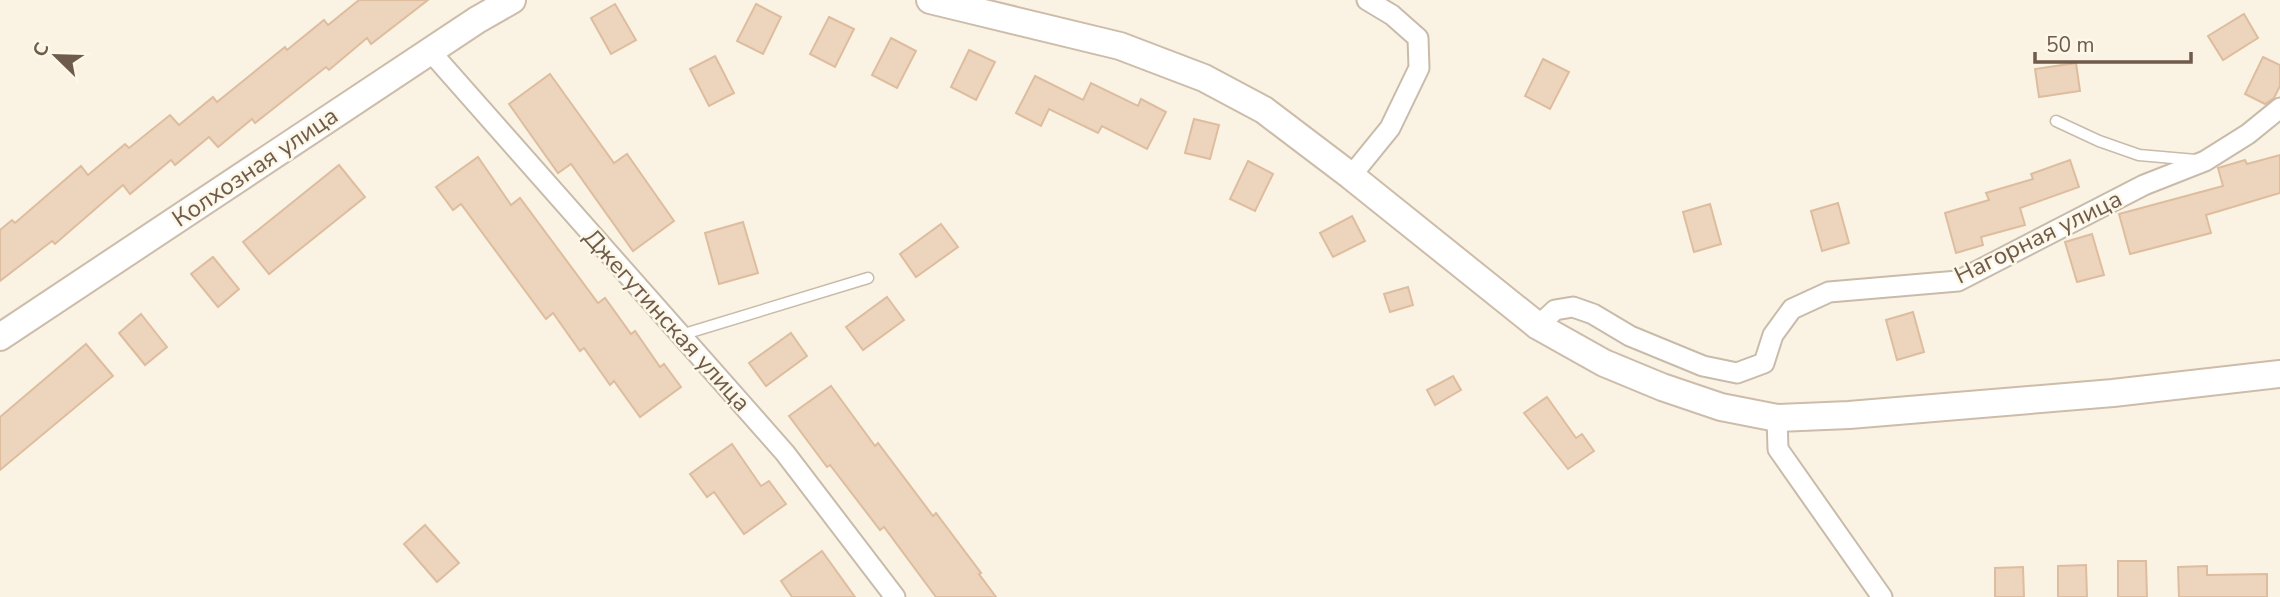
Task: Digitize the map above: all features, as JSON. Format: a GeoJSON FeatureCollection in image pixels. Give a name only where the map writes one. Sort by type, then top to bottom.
{"type":"FeatureCollection","features":[{"type":"Feature","properties":{"kind":"main road","name":"Колхозная улица"},"geometry":{"type":"LineString","coordinates":[[0,337],[477,20],[512,0]]}},
{"type":"Feature","properties":{"kind":"main road"},"geometry":{"type":"LineString","coordinates":[[930,0],[1121,46],[1204,78],[1264,110],[1351,176],[1538,327],[1604,363],[1721,407],[1777,418],[1849,415],[2057,398],[2280,374]]}},
{"type":"Feature","properties":{"kind":"street"},"geometry":{"type":"LineString","coordinates":[[1351,176],[1390,128],[1419,68],[1418,38],[1392,15],[1367,0]]}},
{"type":"Feature","properties":{"kind":"street","name":"Джегутинская улица"},"geometry":{"type":"LineString","coordinates":[[430,51],[785,453],[895,597]]}},
{"type":"Feature","properties":{"kind":"street","name":"Нагорная улица"},"geometry":{"type":"LineString","coordinates":[[1538,327],[1555,310],[1573,307],[1593,314],[1630,336],[1703,366],[1737,373],[1763,363],[1773,335],[1792,309],[1829,292],[1958,281],[2144,185],[2205,161],[2248,134],[2280,108]]}},
{"type":"Feature","properties":{"kind":"street"},"geometry":{"type":"LineString","coordinates":[[1777,418],[1778,449],[1882,597]]}},
{"type":"Feature","properties":{"kind":"lane"},"geometry":{"type":"LineString","coordinates":[[2056,121],[2099,141],[2139,155],[2205,161]]}},
{"type":"Feature","properties":{"kind":"lane"},"geometry":{"type":"LineString","coordinates":[[680,335],[868,278]]}},
{"type":"Feature","properties":{"kind":"building"},"geometry":{"type":"Polygon","coordinates":[[[359,0],[428,0],[371,44],[367,38],[329,70],[326,67],[255,123],[252,119],[218,147],[209,137],[175,165],[171,160],[130,194],[123,185],[55,244],[52,241],[0,281],[0,230],[12,220],[15,223],[81,166],[88,175],[125,144],[129,148],[170,115],[179,125],[213,97],[217,102],[285,47],[287,50],[324,20],[328,25],[359,0]]]}},
{"type":"Feature","properties":{"kind":"building"},"geometry":{"type":"Polygon","coordinates":[[[615,4],[636,40],[611,54],[591,18],[615,4]]]}},
{"type":"Feature","properties":{"kind":"building"},"geometry":{"type":"Polygon","coordinates":[[[756,4],[781,17],[763,54],[737,41],[756,4]]]}},
{"type":"Feature","properties":{"kind":"building"},"geometry":{"type":"Polygon","coordinates":[[[2244,14],[2258,38],[2223,60],[2208,36],[2244,14]]]}},
{"type":"Feature","properties":{"kind":"building"},"geometry":{"type":"Polygon","coordinates":[[[829,17],[854,29],[835,67],[810,54],[829,17]]]}},
{"type":"Feature","properties":{"kind":"building"},"geometry":{"type":"Polygon","coordinates":[[[891,38],[916,51],[897,88],[872,75],[891,38]]]}},
{"type":"Feature","properties":{"kind":"building"},"geometry":{"type":"Polygon","coordinates":[[[969,50],[995,62],[976,100],[951,87],[969,50]]]}},
{"type":"Feature","properties":{"kind":"building"},"geometry":{"type":"Polygon","coordinates":[[[715,56],[734,93],[709,106],[690,69],[715,56]]]}},
{"type":"Feature","properties":{"kind":"building"},"geometry":{"type":"Polygon","coordinates":[[[2263,57],[2280,65],[2280,86],[2274,98],[2265,104],[2245,94],[2263,57]]]}},
{"type":"Feature","properties":{"kind":"building"},"geometry":{"type":"Polygon","coordinates":[[[1543,59],[1569,72],[1550,109],[1525,96],[1543,59]]]}},
{"type":"Feature","properties":{"kind":"building"},"geometry":{"type":"Polygon","coordinates":[[[2076,63],[2080,91],[2039,97],[2035,69],[2076,63]]]}},
{"type":"Feature","properties":{"kind":"building"},"geometry":{"type":"Polygon","coordinates":[[[550,74],[614,163],[627,154],[674,221],[633,251],[571,164],[558,173],[509,104],[550,74]]]}},
{"type":"Feature","properties":{"kind":"building"},"geometry":{"type":"Polygon","coordinates":[[[1035,76],[1083,100],[1091,83],[1138,106],[1141,99],[1166,112],[1147,149],[1102,126],[1098,133],[1049,109],[1041,126],[1016,113],[1035,76]]]}},
{"type":"Feature","properties":{"kind":"building"},"geometry":{"type":"Polygon","coordinates":[[[1194,119],[1219,125],[1210,159],[1185,153],[1194,119]]]}},
{"type":"Feature","properties":{"kind":"building"},"geometry":{"type":"Polygon","coordinates":[[[2280,155],[2280,193],[2206,215],[2211,233],[2130,254],[2119,214],[2223,186],[2218,168],[2245,160],[2247,164],[2280,155]]]}},
{"type":"Feature","properties":{"kind":"building"},"geometry":{"type":"Polygon","coordinates":[[[478,157],[511,205],[520,198],[598,303],[605,298],[631,334],[635,331],[660,367],[664,364],[681,387],[640,417],[614,381],[610,385],[584,348],[580,351],[553,313],[546,319],[461,204],[453,210],[436,187],[478,157]]]}},
{"type":"Feature","properties":{"kind":"building"},"geometry":{"type":"Polygon","coordinates":[[[2070,160],[2079,187],[2020,208],[2025,225],[1981,237],[1983,245],[1956,253],[1945,213],[1989,200],[1986,193],[2033,179],[2031,174],[2070,160]]]}},
{"type":"Feature","properties":{"kind":"building"},"geometry":{"type":"Polygon","coordinates":[[[1248,161],[1273,174],[1255,211],[1230,199],[1248,161]]]}},
{"type":"Feature","properties":{"kind":"building"},"geometry":{"type":"Polygon","coordinates":[[[339,165],[365,197],[269,274],[243,242],[339,165]]]}},
{"type":"Feature","properties":{"kind":"building"},"geometry":{"type":"Polygon","coordinates":[[[1838,203],[1849,243],[1822,251],[1811,211],[1838,203]]]}},
{"type":"Feature","properties":{"kind":"building"},"geometry":{"type":"Polygon","coordinates":[[[1710,204],[1721,244],[1694,252],[1683,212],[1710,204]]]}},
{"type":"Feature","properties":{"kind":"building"},"geometry":{"type":"Polygon","coordinates":[[[1352,216],[1365,241],[1333,257],[1320,233],[1352,216]]]}},
{"type":"Feature","properties":{"kind":"building"},"geometry":{"type":"Polygon","coordinates":[[[743,222],[758,273],[719,284],[705,233],[743,222]]]}},
{"type":"Feature","properties":{"kind":"building"},"geometry":{"type":"Polygon","coordinates":[[[941,224],[958,247],[916,277],[900,254],[941,224]]]}},
{"type":"Feature","properties":{"kind":"building"},"geometry":{"type":"Polygon","coordinates":[[[2092,234],[2104,275],[2077,282],[2065,242],[2092,234]]]}},
{"type":"Feature","properties":{"kind":"building"},"geometry":{"type":"Polygon","coordinates":[[[213,257],[239,289],[218,307],[191,274],[213,257]]]}},
{"type":"Feature","properties":{"kind":"building"},"geometry":{"type":"Polygon","coordinates":[[[1408,287],[1413,305],[1390,312],[1384,294],[1408,287]]]}},
{"type":"Feature","properties":{"kind":"building"},"geometry":{"type":"Polygon","coordinates":[[[887,297],[904,320],[863,350],[846,327],[887,297]]]}},
{"type":"Feature","properties":{"kind":"building"},"geometry":{"type":"Polygon","coordinates":[[[1913,312],[1924,352],[1897,360],[1886,320],[1913,312]]]}},
{"type":"Feature","properties":{"kind":"building"},"geometry":{"type":"Polygon","coordinates":[[[141,314],[167,347],[145,365],[119,333],[141,314]]]}},
{"type":"Feature","properties":{"kind":"building"},"geometry":{"type":"Polygon","coordinates":[[[791,333],[807,356],[766,386],[749,363],[791,333]]]}},
{"type":"Feature","properties":{"kind":"building"},"geometry":{"type":"Polygon","coordinates":[[[86,344],[113,376],[0,470],[0,417],[86,344]]]}},
{"type":"Feature","properties":{"kind":"building"},"geometry":{"type":"Polygon","coordinates":[[[1453,376],[1461,390],[1435,405],[1427,390],[1453,376]]]}},
{"type":"Feature","properties":{"kind":"building"},"geometry":{"type":"Polygon","coordinates":[[[831,386],[875,446],[878,443],[933,516],[936,513],[996,597],[936,597],[884,527],[880,530],[830,465],[827,467],[789,416],[831,386]]]}},
{"type":"Feature","properties":{"kind":"building"},"geometry":{"type":"Polygon","coordinates":[[[1547,397],[1576,438],[1582,434],[1594,451],[1568,469],[1524,413],[1547,397]]]}},
{"type":"Feature","properties":{"kind":"building"},"geometry":{"type":"Polygon","coordinates":[[[732,444],[761,486],[769,481],[786,504],[744,534],[714,492],[707,497],[690,474],[732,444]]]}},
{"type":"Feature","properties":{"kind":"building"},"geometry":{"type":"Polygon","coordinates":[[[425,525],[459,563],[437,582],[404,544],[425,525]]]}},
{"type":"Feature","properties":{"kind":"building"},"geometry":{"type":"Polygon","coordinates":[[[822,551],[855,597],[792,597],[781,581],[822,551]]]}},
{"type":"Feature","properties":{"kind":"building"},"geometry":{"type":"Polygon","coordinates":[[[2118,561],[2146,561],[2147,597],[2118,597],[2118,561]]]}},
{"type":"Feature","properties":{"kind":"building"},"geometry":{"type":"Polygon","coordinates":[[[2086,565],[2087,597],[2058,597],[2058,566],[2086,565]]]}},
{"type":"Feature","properties":{"kind":"building"},"geometry":{"type":"Polygon","coordinates":[[[2207,566],[2207,575],[2267,574],[2267,597],[2179,597],[2178,567],[2207,566]]]}},
{"type":"Feature","properties":{"kind":"building"},"geometry":{"type":"Polygon","coordinates":[[[2023,567],[2024,597],[1995,597],[1995,568],[2023,567]]]}}]}
